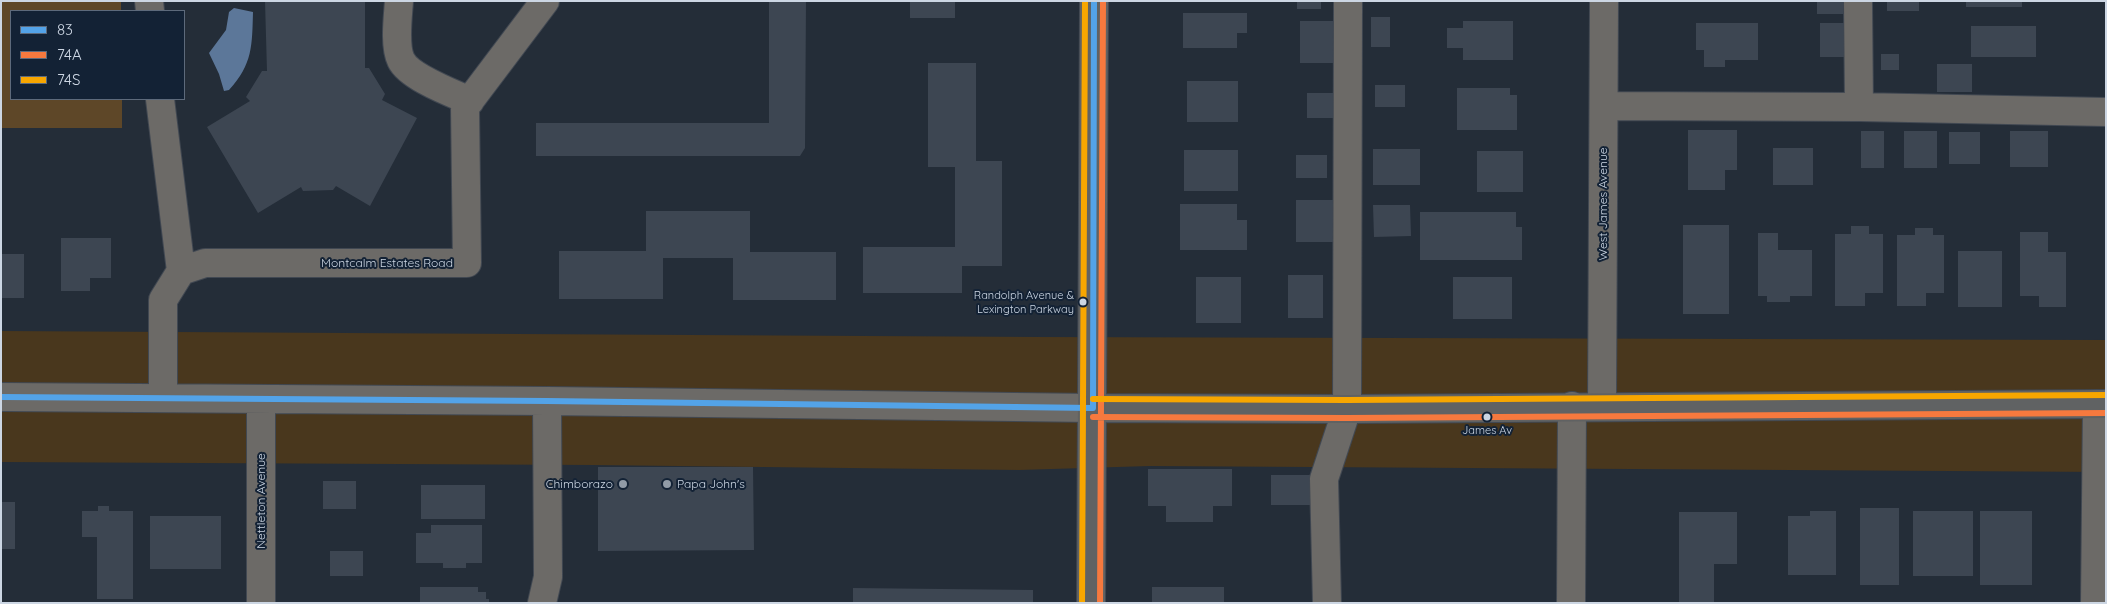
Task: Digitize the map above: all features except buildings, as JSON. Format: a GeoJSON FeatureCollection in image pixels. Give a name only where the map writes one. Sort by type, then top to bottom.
{"type":"FeatureCollection","features":[{"type":"Feature","properties":{"kind":"main road"},"geometry":{"type":"LineString","coordinates":[[1091,603],[1094,1]]}},
{"type":"Feature","properties":{"kind":"main road"},"geometry":{"type":"LineString","coordinates":[[1093,408],[1347,409],[1572,406],[2101,404]]}},
{"type":"Feature","properties":{"kind":"street"},"geometry":{"type":"LineString","coordinates":[[398,1],[398,51],[404,65],[408,70],[470,102]]}},
{"type":"Feature","properties":{"kind":"street","name":"Montcalm Estates Road"},"geometry":{"type":"LineString","coordinates":[[181,271],[205,263],[468,263],[465,107],[545,1]]}},
{"type":"Feature","properties":{"kind":"street"},"geometry":{"type":"LineString","coordinates":[[1327,603],[1324,479],[1347,409],[1348,1]]}},
{"type":"Feature","properties":{"kind":"street","name":"West James Avenue"},"geometry":{"type":"LineString","coordinates":[[1602,406],[1604,1]]}},
{"type":"Feature","properties":{"kind":"street"},"geometry":{"type":"LineString","coordinates":[[1858,1],[1859,107]]}},
{"type":"Feature","properties":{"kind":"street"},"geometry":{"type":"LineString","coordinates":[[160,100],[181,271],[164,300],[164,398]]}},
{"type":"Feature","properties":{"kind":"street"},"geometry":{"type":"LineString","coordinates":[[1604,106],[1859,107],[2106,112]]}},
{"type":"Feature","properties":{"kind":"street"},"geometry":{"type":"LineString","coordinates":[[1,397],[1093,408]]}},
{"type":"Feature","properties":{"kind":"street","name":"Nettleton Avenue"},"geometry":{"type":"LineString","coordinates":[[261,399],[261,603]]}},
{"type":"Feature","properties":{"kind":"street"},"geometry":{"type":"LineString","coordinates":[[542,603],[548,577],[547,401]]}},
{"type":"Feature","properties":{"kind":"street"},"geometry":{"type":"LineString","coordinates":[[2095,603],[2101,404]]}},
{"type":"Feature","properties":{"kind":"street"},"geometry":{"type":"LineString","coordinates":[[1571,603],[1572,406]]}},
{"type":"Feature","properties":{"kind":"shaded area"},"geometry":{"type":"Polygon","coordinates":[[[1,1],[121,1],[121,10],[10,10],[10,100],[122,100],[122,128],[1,128],[1,1]]]}},
{"type":"Feature","properties":{"kind":"shaded area"},"geometry":{"type":"Polygon","coordinates":[[[1,331],[1039,337],[2106,340],[2106,472],[1150,466],[1019,470],[592,465],[1,462],[1,331]]]}},
{"type":"Feature","properties":{"kind":"water"},"geometry":{"type":"Polygon","coordinates":[[[234,8],[253,12],[250,54],[237,81],[229,90],[224,91],[219,74],[209,53],[226,30],[229,12],[234,8]]]}},
{"type":"Feature","properties":{"kind":"transit line","name":"74S"},"geometry":{"type":"LineString","coordinates":[[1082,603],[1085,1]]}},
{"type":"Feature","properties":{"kind":"transit line","name":"83"},"geometry":{"type":"LineString","coordinates":[[1093,408],[1094,1]]}},
{"type":"Feature","properties":{"kind":"transit line","name":"74A"},"geometry":{"type":"LineString","coordinates":[[1100,603],[1103,1]]}},
{"type":"Feature","properties":{"kind":"transit line","name":"74S"},"geometry":{"type":"LineString","coordinates":[[1093,399],[1347,400],[2106,395]]}},
{"type":"Feature","properties":{"kind":"transit line","name":"83"},"geometry":{"type":"LineString","coordinates":[[1,397],[1093,408]]}},
{"type":"Feature","properties":{"kind":"transit line","name":"74A"},"geometry":{"type":"LineString","coordinates":[[1093,417],[1347,418],[2106,413]]}},
{"type":"Feature","properties":{"kind":"place","name":"Randolph Avenue & Lexington Parkway"},"geometry":{"type":"Point","coordinates":[1083,302]}},
{"type":"Feature","properties":{"kind":"place","name":"James Av"},"geometry":{"type":"Point","coordinates":[1487,417]}},
{"type":"Feature","properties":{"kind":"place","name":"Chimborazo"},"geometry":{"type":"Point","coordinates":[623,484]}},
{"type":"Feature","properties":{"kind":"place","name":"Papa John's"},"geometry":{"type":"Point","coordinates":[667,484]}}]}
